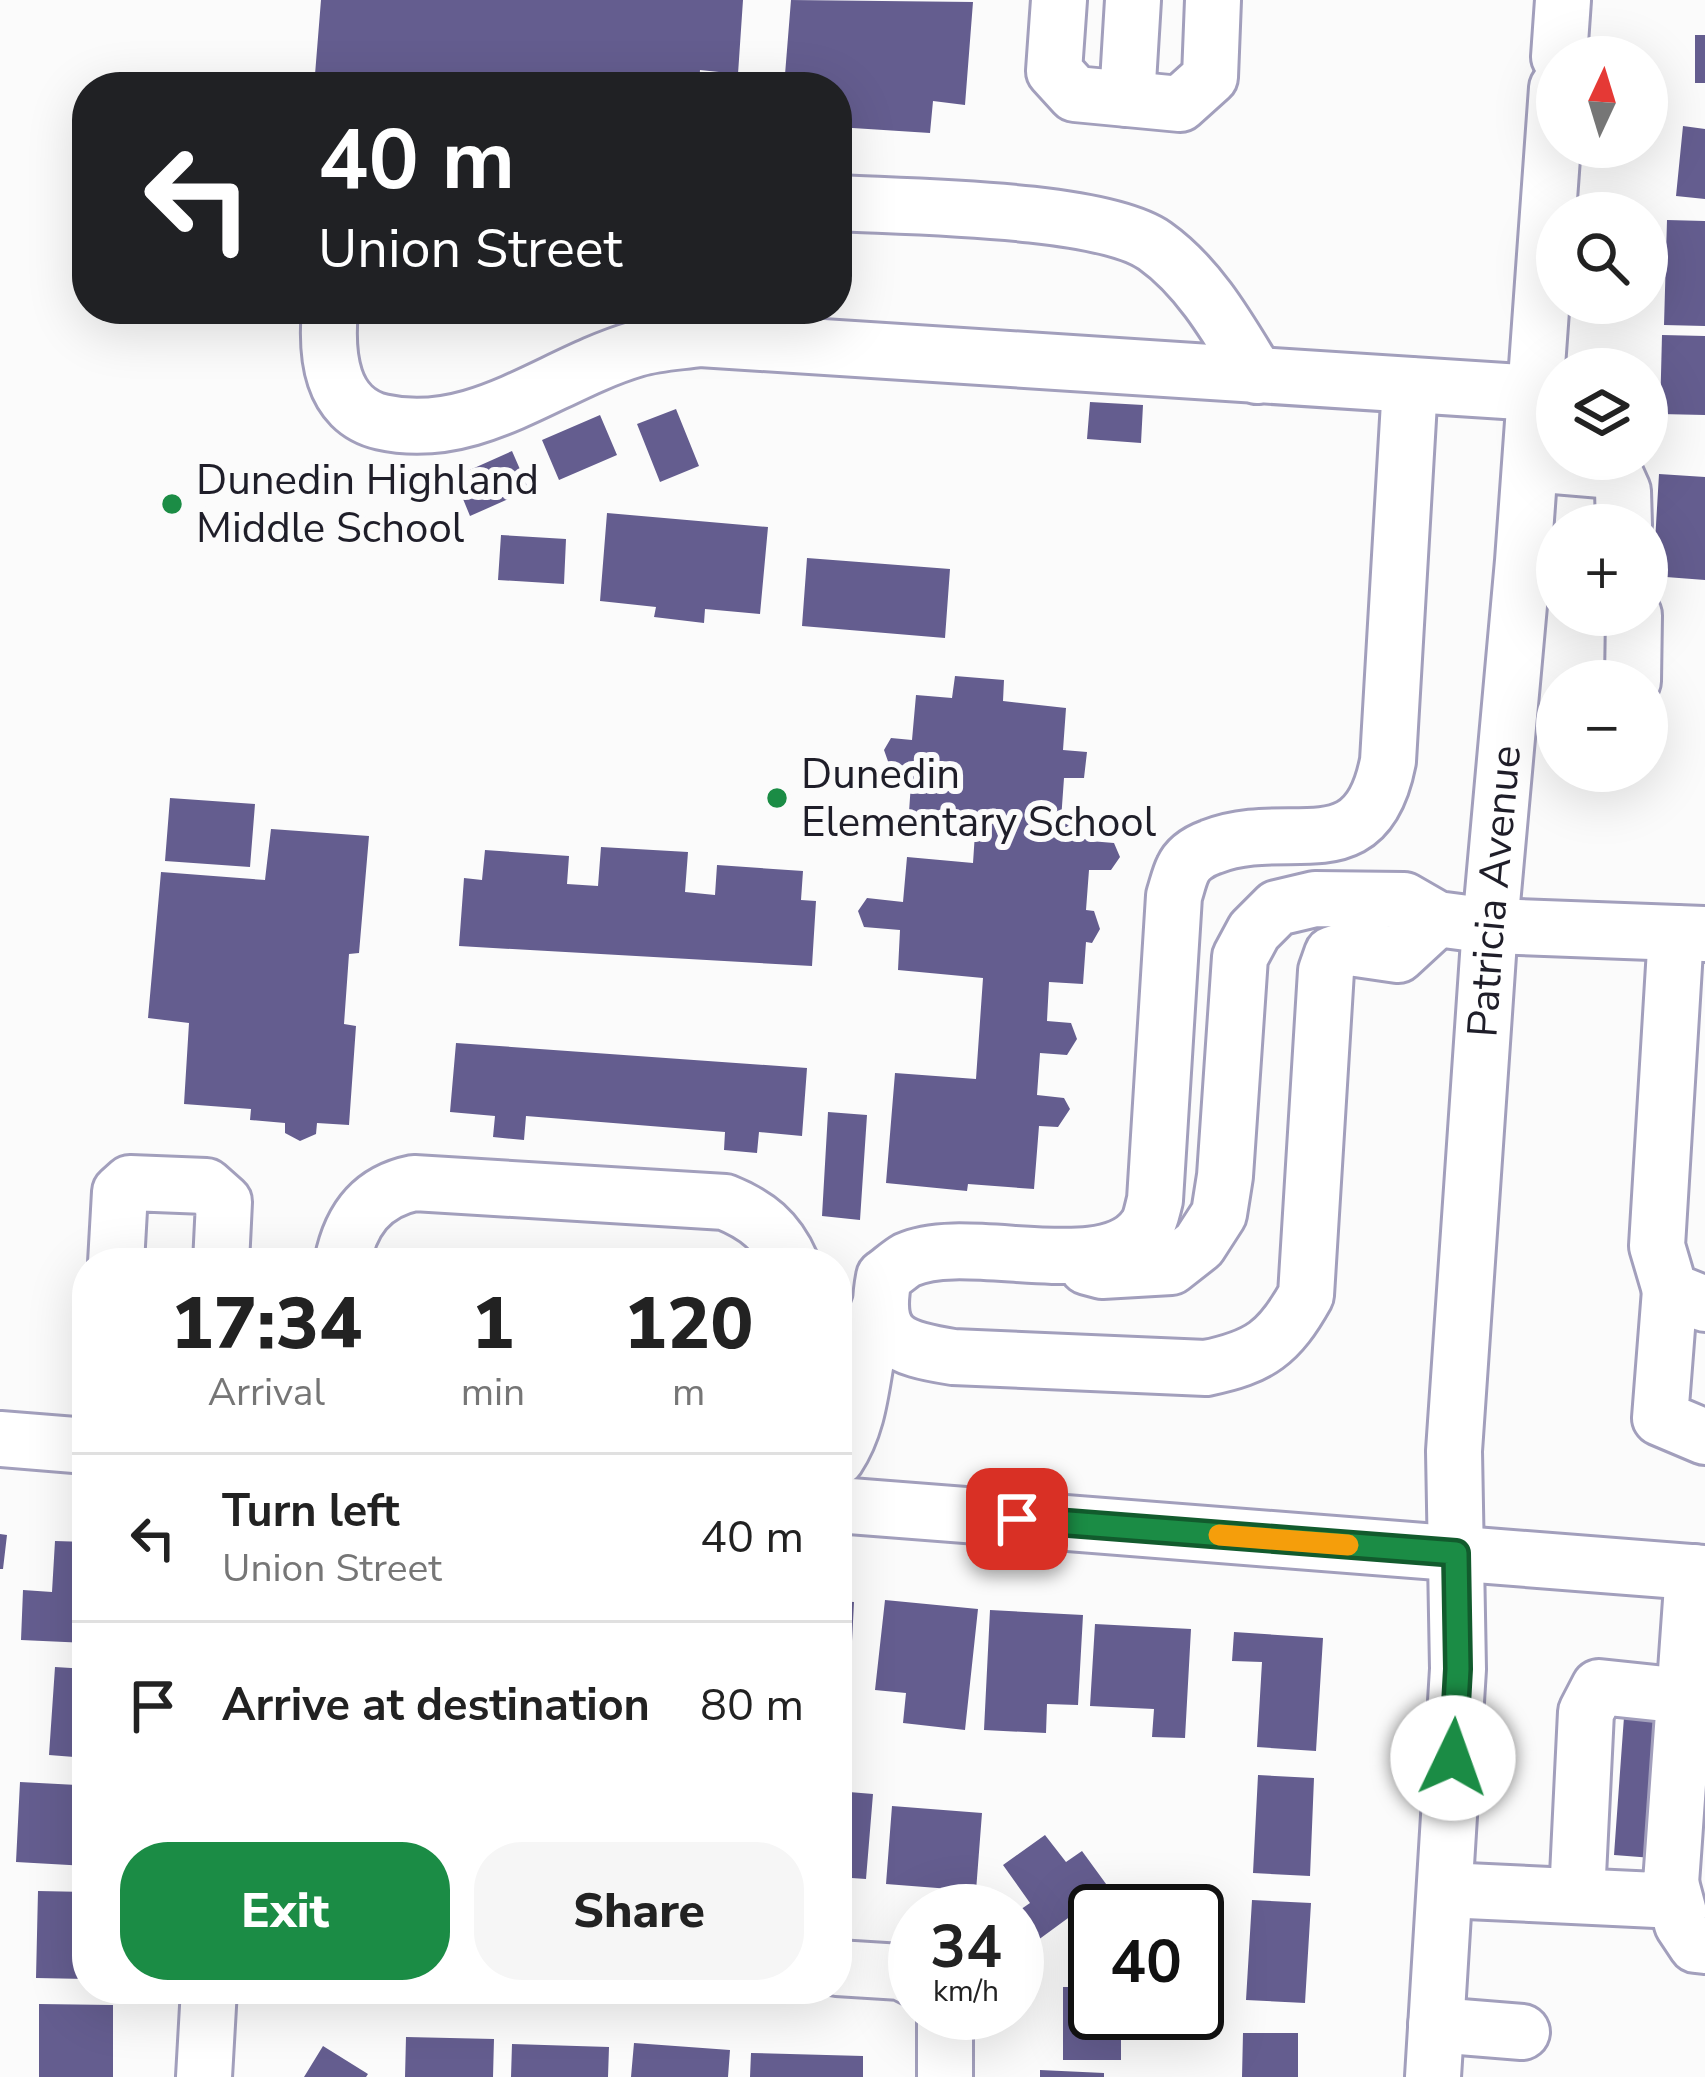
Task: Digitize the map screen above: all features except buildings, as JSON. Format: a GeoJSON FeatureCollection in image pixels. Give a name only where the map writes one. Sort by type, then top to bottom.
{"type":"FeatureCollection","features":[{"type":"Feature","properties":{"kind":"street"},"geometry":{"type":"LineString","coordinates":[[1059,0],[1054,71],[1076,94],[1180,104],[1210,77],[1214,0]]}},
{"type":"Feature","properties":{"kind":"street"},"geometry":{"type":"LineString","coordinates":[[1127,98],[1133,0]]}},
{"type":"Feature","properties":{"kind":"street"},"geometry":{"type":"LineString","coordinates":[[1560,36],[1563,0]]}},
{"type":"Feature","properties":{"kind":"street","name":"Patricia Avenue"},"geometry":{"type":"LineString","coordinates":[[1539,348],[1551,168]]}},
{"type":"Feature","properties":{"kind":"street"},"geometry":{"type":"LineString","coordinates":[[852,204],[1106,225],[1154,245],[1215,306],[1257,376]]}},
{"type":"Feature","properties":{"kind":"street"},"geometry":{"type":"LineString","coordinates":[[328,324],[326,348],[336,387],[363,418],[415,430],[471,419],[636,349],[700,338],[1536,393]]}},
{"type":"Feature","properties":{"kind":"street"},"geometry":{"type":"LineString","coordinates":[[852,1427],[858,1414],[867,1338],[884,1277],[908,1260],[958,1250],[1050,1257],[1101,1253],[1127,1244],[1146,1227],[1155,1199],[1174,896],[1184,865],[1199,851],[1240,835],[1330,836],[1353,827],[1382,793],[1388,761],[1410,385]]}},
{"type":"Feature","properties":{"kind":"street","name":"Patricia Avenue"},"geometry":{"type":"LineString","coordinates":[[1536,393],[1531,464],[1536,518]]}},
{"type":"Feature","properties":{"kind":"street"},"geometry":{"type":"LineString","coordinates":[[1531,464],[1614,471],[1623,504]]}},
{"type":"Feature","properties":{"kind":"street","name":"Patricia Avenue"},"geometry":{"type":"LineString","coordinates":[[1435,2051],[1458,1669],[1454,1451],[1490,926],[1536,591]]}},
{"type":"Feature","properties":{"kind":"street"},"geometry":{"type":"LineString","coordinates":[[1050,1257],[1102,1271],[1171,1267],[1199,1245],[1219,1214],[1225,1176],[1240,957],[1254,931],[1277,908],[1316,899],[1404,899],[1437,919],[1490,926],[1691,934],[1657,1246],[1688,1297],[1660,1418],[1705,1437]]}},
{"type":"Feature","properties":{"kind":"street"},"geometry":{"type":"LineString","coordinates":[[1316,899],[1335,952]]}},
{"type":"Feature","properties":{"kind":"street"},"geometry":{"type":"LineString","coordinates":[[878,1308],[888,1333],[913,1351],[953,1357],[1206,1368],[1238,1362],[1268,1347],[1289,1326],[1306,1295],[1325,971],[1335,952],[1350,947],[1398,955],[1437,919]]}},
{"type":"Feature","properties":{"kind":"street"},"geometry":{"type":"LineString","coordinates":[[117,1248],[120,1192],[130,1183],[206,1186],[224,1202],[222,1248]]}},
{"type":"Feature","properties":{"kind":"street"},"geometry":{"type":"LineString","coordinates":[[347,1248],[358,1215],[384,1194],[414,1183],[725,1202],[767,1225],[782,1248]]}},
{"type":"Feature","properties":{"kind":"street"},"geometry":{"type":"LineString","coordinates":[[0,1439],[72,1445]]}},
{"type":"Feature","properties":{"kind":"street"},"geometry":{"type":"LineString","coordinates":[[852,1506],[1699,1572],[1670,1883],[1682,1924],[1696,1945],[1705,1946]]}},
{"type":"Feature","properties":{"kind":"street"},"geometry":{"type":"LineString","coordinates":[[1576,1896],[1586,1712],[1592,1700],[1599,1688],[1684,1696]]}},
{"type":"Feature","properties":{"kind":"street"},"geometry":{"type":"LineString","coordinates":[[1444,1891],[1656,1900],[1670,1883]]}},
{"type":"Feature","properties":{"kind":"street"},"geometry":{"type":"LineString","coordinates":[[852,1969],[888,1971]]}},
{"type":"Feature","properties":{"kind":"street"},"geometry":{"type":"LineString","coordinates":[[204,2077],[208,2004]]}},
{"type":"Feature","properties":{"kind":"street"},"geometry":{"type":"LineString","coordinates":[[1435,2051],[1522,2032]]}},
{"type":"Feature","properties":{"kind":"street"},"geometry":{"type":"LineString","coordinates":[[945,2040],[945,2077]]}},
{"type":"Feature","properties":{"kind":"slow traffic"},"geometry":{"type":"LineString","coordinates":[[1219,1535],[1348,1545]]}},
{"type":"Feature","properties":{"kind":"place","name":"Dunedin Highland Middle School"},"geometry":{"type":"Point","coordinates":[172,504]}},
{"type":"Feature","properties":{"kind":"place","name":"Dunedin Elementary School"},"geometry":{"type":"Point","coordinates":[777,798]}},
{"type":"Feature","properties":{"kind":"route"},"geometry":{"type":"LineString","coordinates":[[1017,1519],[1456,1553],[1458,1669],[1453,1758]]}}]}
